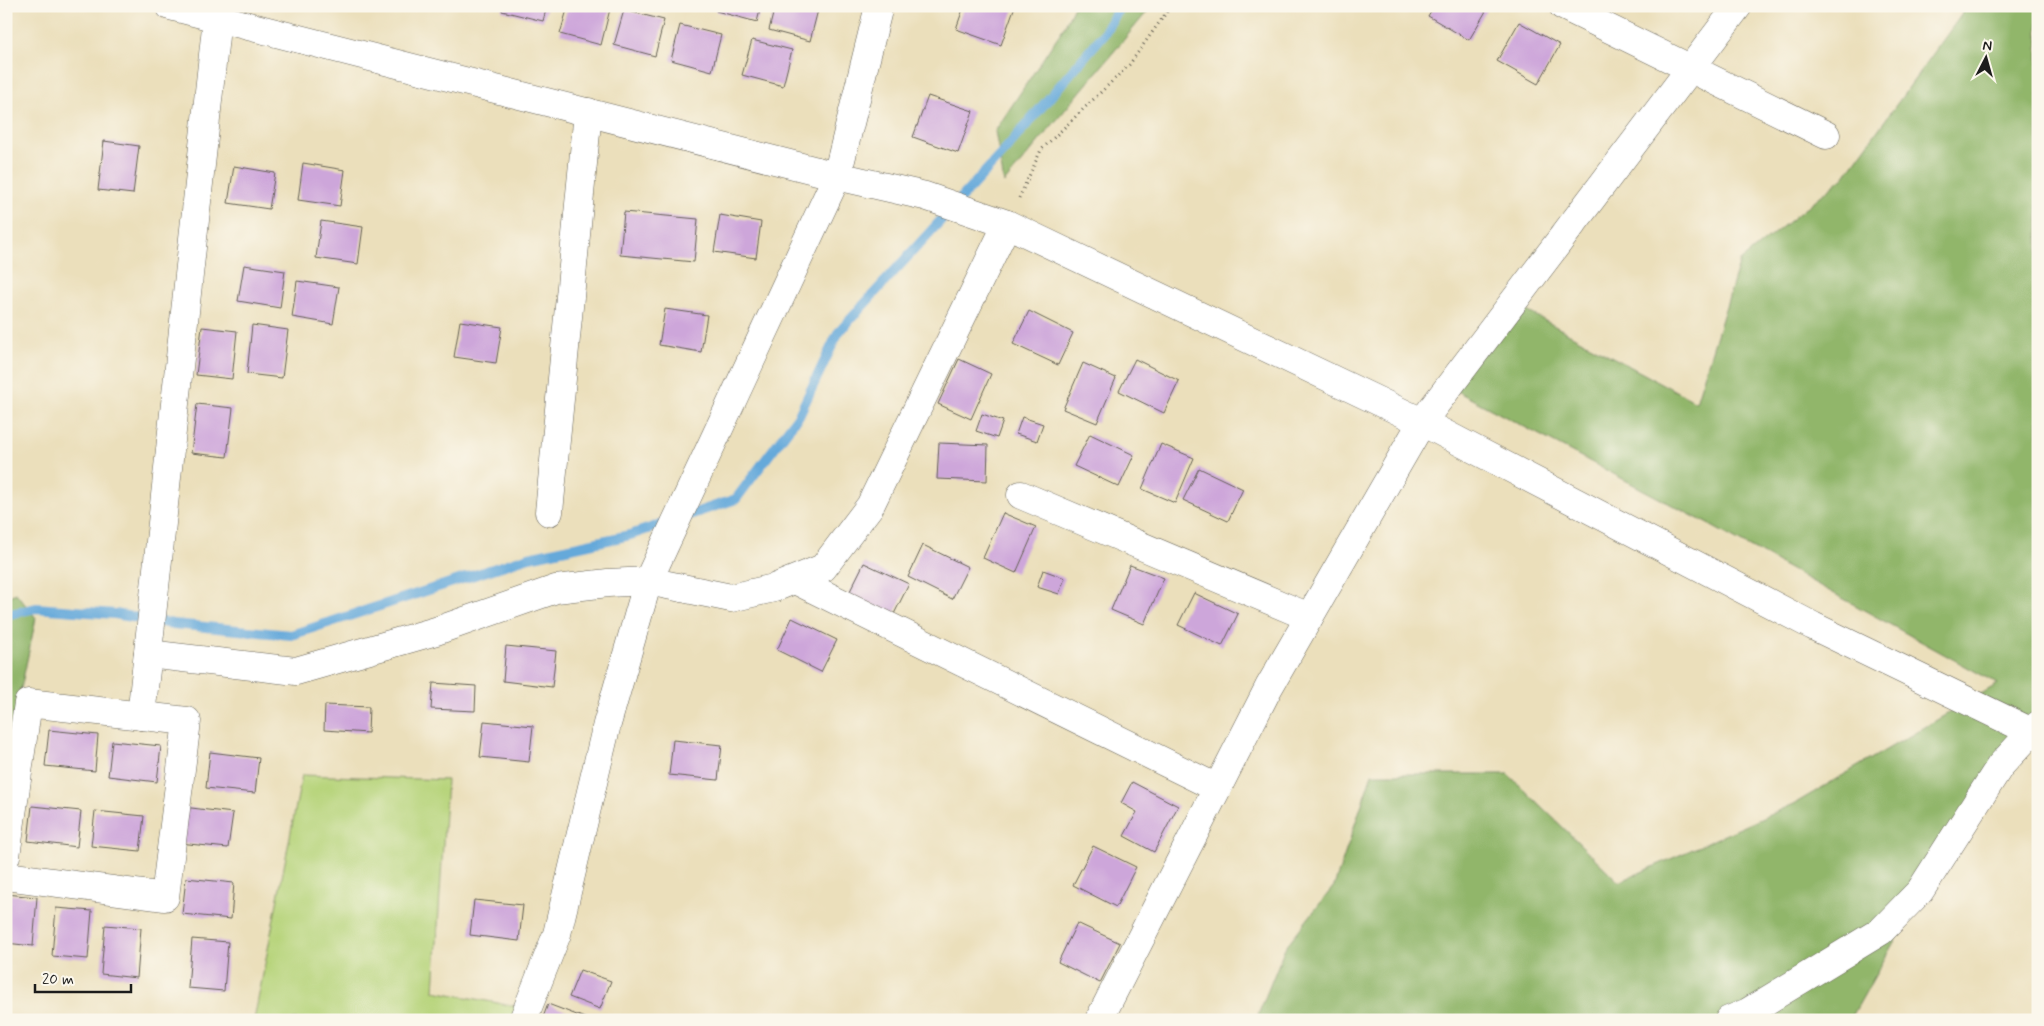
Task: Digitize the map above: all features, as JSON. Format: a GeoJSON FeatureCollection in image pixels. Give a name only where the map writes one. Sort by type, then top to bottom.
{"type":"FeatureCollection","features":[{"type":"Feature","properties":{"kind":"street"},"geometry":{"type":"LineString","coordinates":[[170,6],[837,176],[932,198],[1007,224],[1422,422],[1813,626],[2036,731],[2000,766],[1920,891],[1881,931],[1748,1012],[1729,1020]]}},
{"type":"Feature","properties":{"kind":"street"},"geometry":{"type":"LineString","coordinates":[[523,1020],[557,934],[606,724],[648,581],[837,176],[878,6]]}},
{"type":"Feature","properties":{"kind":"street"},"geometry":{"type":"LineString","coordinates":[[1564,6],[1826,135]]}},
{"type":"Feature","properties":{"kind":"street"},"geometry":{"type":"LineString","coordinates":[[1099,1020],[1268,687],[1422,422],[1738,6]]}},
{"type":"Feature","properties":{"kind":"street"},"geometry":{"type":"LineString","coordinates":[[141,716],[217,18]]}},
{"type":"Feature","properties":{"kind":"street"},"geometry":{"type":"LineString","coordinates":[[549,512],[588,112]]}},
{"type":"Feature","properties":{"kind":"street"},"geometry":{"type":"LineString","coordinates":[[149,648],[296,671],[436,631],[556,589],[648,581],[731,598],[774,588],[823,568],[870,506],[1007,224]]}},
{"type":"Feature","properties":{"kind":"street"},"geometry":{"type":"LineString","coordinates":[[1021,495],[1309,617]]}},
{"type":"Feature","properties":{"kind":"street"},"geometry":{"type":"LineString","coordinates":[[795,580],[1217,788]]}},
{"type":"Feature","properties":{"kind":"street"},"geometry":{"type":"LineString","coordinates":[[6,856],[28,702],[187,722],[165,897],[6,876]]}},
{"type":"Feature","properties":{"kind":"path"},"geometry":{"type":"LineString","coordinates":[[1007,224],[1041,150],[1129,65],[1171,6]]}},
{"type":"Feature","properties":{"kind":"green space"},"geometry":{"type":"Polygon","coordinates":[[[1074,6],[1152,6],[1004,183],[995,131],[1064,27],[1074,6]]]}},
{"type":"Feature","properties":{"kind":"green space"},"geometry":{"type":"Polygon","coordinates":[[[1971,6],[2038,6],[2038,732],[1943,855],[1850,1020],[1256,1020],[1286,946],[1334,886],[1372,774],[1508,774],[1619,882],[1794,804],[1998,684],[1706,523],[1449,387],[1512,303],[1696,402],[1740,261],[1844,177],[1964,11],[1971,6]]]}},
{"type":"Feature","properties":{"kind":"green space"},"geometry":{"type":"Polygon","coordinates":[[[16,593],[36,618],[6,759],[6,597],[16,593]]]}},
{"type":"Feature","properties":{"kind":"green space"},"geometry":{"type":"Polygon","coordinates":[[[302,775],[447,780],[434,991],[529,1009],[524,1020],[254,1020],[302,775]]]}},
{"type":"Feature","properties":{"kind":"building"},"geometry":{"type":"Polygon","coordinates":[[[503,6],[547,6],[543,21],[502,11],[503,6]]]}},
{"type":"Feature","properties":{"kind":"building"},"geometry":{"type":"Polygon","coordinates":[[[568,6],[599,6],[610,9],[601,45],[560,34],[568,6]]]}},
{"type":"Feature","properties":{"kind":"building"},"geometry":{"type":"Polygon","coordinates":[[[717,6],[761,6],[757,22],[716,11],[717,6]]]}},
{"type":"Feature","properties":{"kind":"building"},"geometry":{"type":"Polygon","coordinates":[[[775,6],[819,6],[810,41],[769,30],[775,6]]]}},
{"type":"Feature","properties":{"kind":"building"},"geometry":{"type":"Polygon","coordinates":[[[964,6],[1015,6],[1001,45],[956,29],[964,6]]]}},
{"type":"Feature","properties":{"kind":"building"},"geometry":{"type":"Polygon","coordinates":[[[1434,6],[1489,6],[1469,40],[1428,16],[1434,6]]]}},
{"type":"Feature","properties":{"kind":"building"},"geometry":{"type":"Polygon","coordinates":[[[624,10],[664,20],[655,56],[614,45],[624,10]]]}},
{"type":"Feature","properties":{"kind":"building"},"geometry":{"type":"Polygon","coordinates":[[[1519,22],[1560,45],[1538,84],[1497,61],[1519,22]]]}},
{"type":"Feature","properties":{"kind":"building"},"geometry":{"type":"Polygon","coordinates":[[[680,25],[721,35],[712,71],[671,60],[680,25]]]}},
{"type":"Feature","properties":{"kind":"building"},"geometry":{"type":"Polygon","coordinates":[[[752,40],[792,50],[783,86],[742,75],[752,40]]]}},
{"type":"Feature","properties":{"kind":"building"},"geometry":{"type":"Polygon","coordinates":[[[928,96],[973,111],[958,153],[913,137],[928,96]]]}},
{"type":"Feature","properties":{"kind":"building"},"geometry":{"type":"Polygon","coordinates":[[[104,141],[139,146],[133,194],[98,190],[104,141]]]}},
{"type":"Feature","properties":{"kind":"building"},"geometry":{"type":"Polygon","coordinates":[[[303,163],[345,170],[340,206],[298,200],[303,163]]]}},
{"type":"Feature","properties":{"kind":"building"},"geometry":{"type":"Polygon","coordinates":[[[234,166],[275,173],[269,209],[228,203],[234,166]]]}},
{"type":"Feature","properties":{"kind":"building"},"geometry":{"type":"Polygon","coordinates":[[[624,212],[698,219],[694,262],[620,255],[624,212]]]}},
{"type":"Feature","properties":{"kind":"building"},"geometry":{"type":"Polygon","coordinates":[[[720,215],[761,222],[756,258],[714,252],[720,215]]]}},
{"type":"Feature","properties":{"kind":"building"},"geometry":{"type":"Polygon","coordinates":[[[321,221],[363,227],[358,264],[316,258],[321,221]]]}},
{"type":"Feature","properties":{"kind":"building"},"geometry":{"type":"Polygon","coordinates":[[[244,265],[285,271],[280,308],[238,301],[244,265]]]}},
{"type":"Feature","properties":{"kind":"building"},"geometry":{"type":"Polygon","coordinates":[[[297,281],[339,287],[333,324],[292,317],[297,281]]]}},
{"type":"Feature","properties":{"kind":"building"},"geometry":{"type":"Polygon","coordinates":[[[665,309],[707,315],[701,352],[659,345],[665,309]]]}},
{"type":"Feature","properties":{"kind":"building"},"geometry":{"type":"Polygon","coordinates":[[[1029,311],[1073,333],[1058,365],[1013,344],[1029,311]]]}},
{"type":"Feature","properties":{"kind":"building"},"geometry":{"type":"Polygon","coordinates":[[[460,321],[502,327],[496,363],[454,357],[460,321]]]}},
{"type":"Feature","properties":{"kind":"building"},"geometry":{"type":"Polygon","coordinates":[[[252,325],[288,330],[282,378],[247,374],[252,325]]]}},
{"type":"Feature","properties":{"kind":"building"},"geometry":{"type":"Polygon","coordinates":[[[202,327],[237,331],[232,379],[196,375],[202,327]]]}},
{"type":"Feature","properties":{"kind":"building"},"geometry":{"type":"Polygon","coordinates":[[[959,359],[991,374],[971,419],[938,404],[959,359]]]}},
{"type":"Feature","properties":{"kind":"building"},"geometry":{"type":"Polygon","coordinates":[[[1135,359],[1179,381],[1164,413],[1119,391],[1135,359]]]}},
{"type":"Feature","properties":{"kind":"building"},"geometry":{"type":"Polygon","coordinates":[[[1083,363],[1116,378],[1097,423],[1063,409],[1083,363]]]}},
{"type":"Feature","properties":{"kind":"building"},"geometry":{"type":"Polygon","coordinates":[[[197,404],[233,408],[227,457],[191,453],[197,404]]]}},
{"type":"Feature","properties":{"kind":"building"},"geometry":{"type":"Polygon","coordinates":[[[982,414],[1003,421],[997,438],[976,431],[982,414]]]}},
{"type":"Feature","properties":{"kind":"building"},"geometry":{"type":"Polygon","coordinates":[[[1022,417],[1043,424],[1037,441],[1016,434],[1022,417]]]}},
{"type":"Feature","properties":{"kind":"building"},"geometry":{"type":"Polygon","coordinates":[[[1090,434],[1134,455],[1119,487],[1074,466],[1090,434]]]}},
{"type":"Feature","properties":{"kind":"building"},"geometry":{"type":"Polygon","coordinates":[[[939,443],[988,445],[987,481],[937,479],[939,443]]]}},
{"type":"Feature","properties":{"kind":"building"},"geometry":{"type":"Polygon","coordinates":[[[1161,444],[1194,458],[1175,503],[1142,489],[1161,444]]]}},
{"type":"Feature","properties":{"kind":"building"},"geometry":{"type":"Polygon","coordinates":[[[1199,468],[1243,489],[1228,521],[1183,500],[1199,468]]]}},
{"type":"Feature","properties":{"kind":"building"},"geometry":{"type":"Polygon","coordinates":[[[1003,513],[1036,527],[1016,573],[983,558],[1003,513]]]}},
{"type":"Feature","properties":{"kind":"building"},"geometry":{"type":"Polygon","coordinates":[[[923,545],[968,567],[952,599],[908,577],[923,545]]]}},
{"type":"Feature","properties":{"kind":"building"},"geometry":{"type":"Polygon","coordinates":[[[864,563],[909,584],[893,616],[848,595],[864,563]]]}},
{"type":"Feature","properties":{"kind":"building"},"geometry":{"type":"Polygon","coordinates":[[[1130,565],[1164,578],[1144,624],[1111,610],[1130,565]]]}},
{"type":"Feature","properties":{"kind":"building"},"geometry":{"type":"Polygon","coordinates":[[[1043,570],[1065,578],[1059,594],[1037,587],[1043,570]]]}},
{"type":"Feature","properties":{"kind":"building"},"geometry":{"type":"Polygon","coordinates":[[[1194,593],[1238,614],[1222,646],[1178,625],[1194,593]]]}},
{"type":"Feature","properties":{"kind":"building"},"geometry":{"type":"Polygon","coordinates":[[[792,618],[837,640],[821,672],[777,650],[792,618]]]}},
{"type":"Feature","properties":{"kind":"building"},"geometry":{"type":"Polygon","coordinates":[[[506,646],[556,651],[552,687],[503,681],[506,646]]]}},
{"type":"Feature","properties":{"kind":"building"},"geometry":{"type":"Polygon","coordinates":[[[433,683],[476,686],[475,711],[431,709],[433,683]]]}},
{"type":"Feature","properties":{"kind":"building"},"geometry":{"type":"Polygon","coordinates":[[[325,705],[369,707],[368,733],[324,730],[325,705]]]}},
{"type":"Feature","properties":{"kind":"building"},"geometry":{"type":"Polygon","coordinates":[[[484,721],[533,726],[529,762],[480,757],[484,721]]]}},
{"type":"Feature","properties":{"kind":"building"},"geometry":{"type":"Polygon","coordinates":[[[49,730],[98,735],[95,771],[45,766],[49,730]]]}},
{"type":"Feature","properties":{"kind":"building"},"geometry":{"type":"Polygon","coordinates":[[[673,740],[722,745],[718,780],[669,775],[673,740]]]}},
{"type":"Feature","properties":{"kind":"building"},"geometry":{"type":"Polygon","coordinates":[[[112,741],[161,746],[157,782],[108,776],[112,741]]]}},
{"type":"Feature","properties":{"kind":"building"},"geometry":{"type":"Polygon","coordinates":[[[210,752],[259,758],[255,793],[206,788],[210,752]]]}},
{"type":"Feature","properties":{"kind":"building"},"geometry":{"type":"Polygon","coordinates":[[[1132,782],[1178,806],[1154,852],[1124,836],[1137,812],[1121,803],[1132,782]]]}},
{"type":"Feature","properties":{"kind":"building"},"geometry":{"type":"Polygon","coordinates":[[[32,806],[81,811],[77,847],[28,841],[32,806]]]}},
{"type":"Feature","properties":{"kind":"building"},"geometry":{"type":"Polygon","coordinates":[[[183,807],[233,813],[228,848],[179,843],[183,807]]]}},
{"type":"Feature","properties":{"kind":"building"},"geometry":{"type":"Polygon","coordinates":[[[95,811],[144,816],[140,851],[91,846],[95,811]]]}},
{"type":"Feature","properties":{"kind":"building"},"geometry":{"type":"Polygon","coordinates":[[[1093,846],[1136,867],[1116,907],[1073,885],[1093,846]]]}},
{"type":"Feature","properties":{"kind":"building"},"geometry":{"type":"Polygon","coordinates":[[[186,878],[234,883],[231,919],[182,914],[186,878]]]}},
{"type":"Feature","properties":{"kind":"building"},"geometry":{"type":"Polygon","coordinates":[[[6,894],[37,897],[33,946],[6,943],[6,894]]]}},
{"type":"Feature","properties":{"kind":"building"},"geometry":{"type":"Polygon","coordinates":[[[474,900],[523,905],[519,941],[470,935],[474,900]]]}},
{"type":"Feature","properties":{"kind":"building"},"geometry":{"type":"Polygon","coordinates":[[[56,908],[92,911],[88,959],[52,956],[56,908]]]}},
{"type":"Feature","properties":{"kind":"building"},"geometry":{"type":"Polygon","coordinates":[[[1077,923],[1120,943],[1100,983],[1058,962],[1077,923]]]}},
{"type":"Feature","properties":{"kind":"building"},"geometry":{"type":"Polygon","coordinates":[[[105,925],[141,928],[137,978],[101,974],[105,925]]]}},
{"type":"Feature","properties":{"kind":"building"},"geometry":{"type":"Polygon","coordinates":[[[192,939],[228,942],[224,991],[188,988],[192,939]]]}},
{"type":"Feature","properties":{"kind":"building"},"geometry":{"type":"Polygon","coordinates":[[[580,970],[611,981],[600,1009],[569,997],[580,970]]]}},
{"type":"Feature","properties":{"kind":"building"},"geometry":{"type":"Polygon","coordinates":[[[548,1004],[590,1020],[542,1020],[548,1004]]]}},
{"type":"Feature","properties":{"kind":"waterway"},"geometry":{"type":"LineString","coordinates":[[6,615],[36,608],[115,614],[173,624],[291,635],[529,557],[630,535],[736,499],[799,415],[838,333],[1004,151],[1103,35],[1120,6]]}}]}
